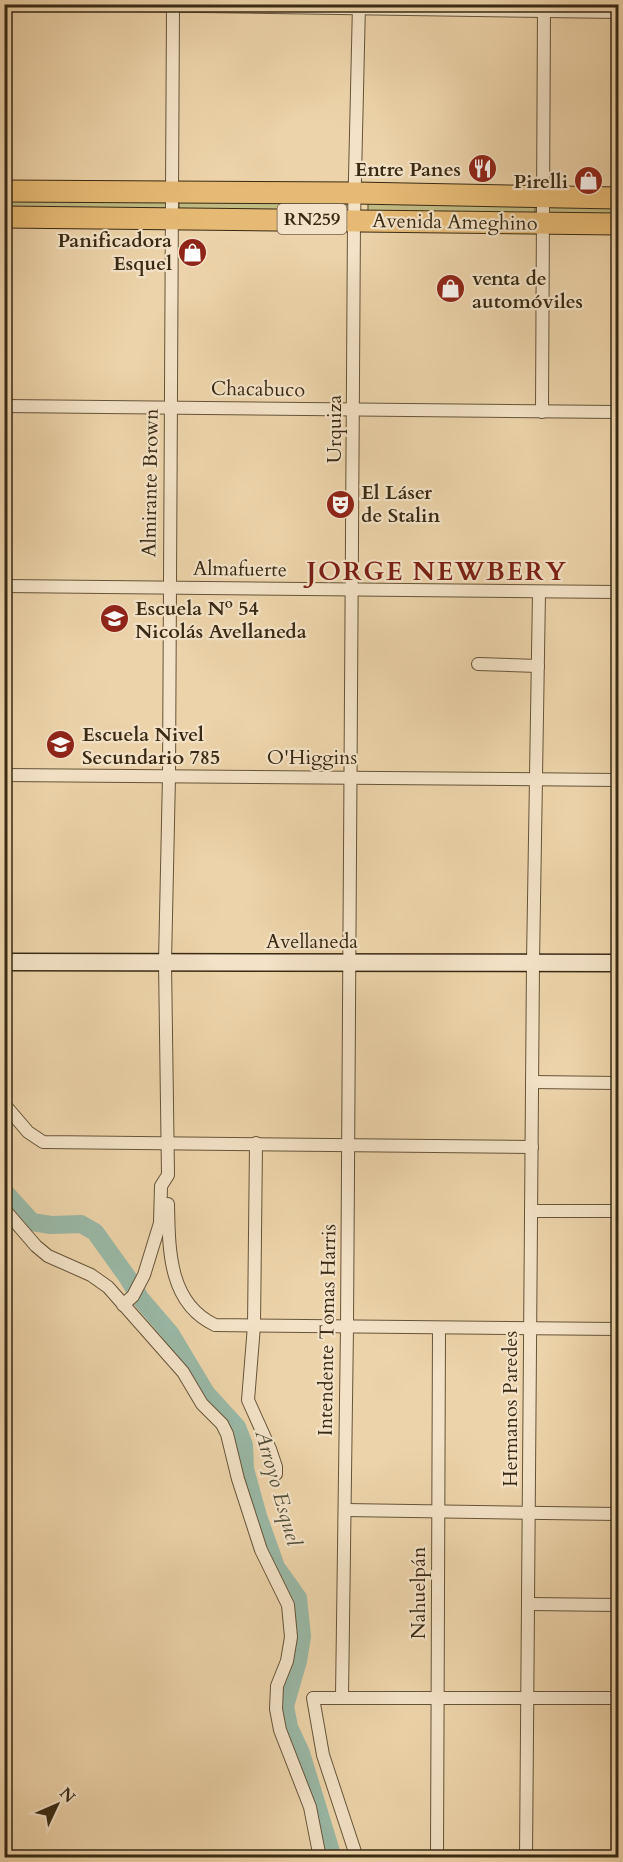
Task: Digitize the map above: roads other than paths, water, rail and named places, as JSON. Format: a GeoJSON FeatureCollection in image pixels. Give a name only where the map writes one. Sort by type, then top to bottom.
{"type":"FeatureCollection","features":[{"type":"Feature","properties":{"kind":"highway","name":"Avenida Ameghino"},"geometry":{"type":"LineString","coordinates":[[4,192],[356,193],[618,198]]}},
{"type":"Feature","properties":{"kind":"highway","name":"Avenida Ameghino"},"geometry":{"type":"LineString","coordinates":[[4,217],[618,224]]}},
{"type":"Feature","properties":{"kind":"street"},"geometry":{"type":"LineString","coordinates":[[60,4],[544,8],[618,12]]}},
{"type":"Feature","properties":{"kind":"street","name":"Almirante Brown"},"geometry":{"type":"LineString","coordinates":[[173,5],[169,776],[165,962],[170,1251],[172,1269],[181,1293],[202,1319],[215,1325],[254,1326]]}},
{"type":"Feature","properties":{"kind":"street","name":"Urquiza"},"geometry":{"type":"LineString","coordinates":[[349,962],[354,220],[359,7]]}},
{"type":"Feature","properties":{"kind":"street"},"geometry":{"type":"LineString","coordinates":[[542,412],[544,8]]}},
{"type":"Feature","properties":{"kind":"street","name":"Chacabuco"},"geometry":{"type":"LineString","coordinates":[[4,406],[618,412]]}},
{"type":"Feature","properties":{"kind":"street","name":"Almafuerte"},"geometry":{"type":"LineString","coordinates":[[4,586],[618,592]]}},
{"type":"Feature","properties":{"kind":"street","name":"Hermanos Paredes"},"geometry":{"type":"LineString","coordinates":[[526,1857],[529,1329],[539,592]]}},
{"type":"Feature","properties":{"kind":"street"},"geometry":{"type":"LineString","coordinates":[[478,664],[538,666]]}},
{"type":"Feature","properties":{"kind":"street","name":"O'Higgins"},"geometry":{"type":"LineString","coordinates":[[4,775],[618,780]]}},
{"type":"Feature","properties":{"kind":"street","name":"Avellaneda"},"geometry":{"type":"LineString","coordinates":[[4,962],[618,963]]}},
{"type":"Feature","properties":{"kind":"street","name":"Intendente Tomas Harris"},"geometry":{"type":"LineString","coordinates":[[342,1697],[349,962]]}},
{"type":"Feature","properties":{"kind":"street"},"geometry":{"type":"LineString","coordinates":[[532,1082],[618,1083]]}},
{"type":"Feature","properties":{"kind":"street"},"geometry":{"type":"LineString","coordinates":[[4,1104],[28,1132],[43,1142],[532,1147]]}},
{"type":"Feature","properties":{"kind":"street"},"geometry":{"type":"LineString","coordinates":[[256,1143],[254,1326],[248,1400],[276,1467],[276,1474]]}},
{"type":"Feature","properties":{"kind":"street"},"geometry":{"type":"LineString","coordinates":[[123,1305],[133,1296],[142,1280],[160,1223],[161,1186],[168,1175]]}},
{"type":"Feature","properties":{"kind":"street"},"geometry":{"type":"LineString","coordinates":[[4,1209],[36,1246],[48,1256],[97,1278],[108,1287],[183,1372],[202,1404],[222,1424],[261,1550],[288,1605],[291,1638],[287,1661],[277,1686],[276,1710],[280,1730],[308,1800],[320,1857]]}},
{"type":"Feature","properties":{"kind":"street"},"geometry":{"type":"LineString","coordinates":[[531,1211],[618,1211]]}},
{"type":"Feature","properties":{"kind":"street"},"geometry":{"type":"LineString","coordinates":[[254,1326],[618,1329]]}},
{"type":"Feature","properties":{"kind":"street","name":"Nahuelpán"},"geometry":{"type":"LineString","coordinates":[[436,1857],[439,1328]]}},
{"type":"Feature","properties":{"kind":"street"},"geometry":{"type":"LineString","coordinates":[[345,1510],[618,1514]]}},
{"type":"Feature","properties":{"kind":"street"},"geometry":{"type":"LineString","coordinates":[[529,1604],[618,1605]]}},
{"type":"Feature","properties":{"kind":"street"},"geometry":{"type":"LineString","coordinates":[[357,1857],[323,1755],[313,1698],[618,1698]]}},
{"type":"Feature","properties":{"kind":"street"},"geometry":{"type":"LineString","coordinates":[[618,1785],[618,1857]]}},
{"type":"Feature","properties":{"kind":"waterway","name":"Arroyo Esquel"},"geometry":{"type":"LineString","coordinates":[[4,1191],[32,1222],[51,1225],[81,1224],[95,1232],[140,1298],[170,1333],[206,1393],[237,1427],[244,1445],[245,1469],[258,1516],[276,1567],[298,1598],[302,1636],[298,1661],[285,1706],[289,1727],[301,1753],[333,1858]]}},
{"type":"Feature","properties":{"kind":"place","name":"Entre Panes"},"geometry":{"type":"Point","coordinates":[482,169]}},
{"type":"Feature","properties":{"kind":"place","name":"Pirelli"},"geometry":{"type":"Point","coordinates":[589,181]}},
{"type":"Feature","properties":{"kind":"place","name":"Panificadora Esquel"},"geometry":{"type":"Point","coordinates":[193,252]}},
{"type":"Feature","properties":{"kind":"place","name":"venta de automóviles"},"geometry":{"type":"Point","coordinates":[451,289]}},
{"type":"Feature","properties":{"kind":"place","name":"El Láser de Stalin"},"geometry":{"type":"Point","coordinates":[340,504]}},
{"type":"Feature","properties":{"kind":"place","name":"Escuela Nº 54 Nicolás Avellaneda"},"geometry":{"type":"Point","coordinates":[114,619]}},
{"type":"Feature","properties":{"kind":"place","name":"Escuela Nivel Secundario 785"},"geometry":{"type":"Point","coordinates":[61,745]}},
{"type":"Feature","properties":{"kind":"district","name":"JORGE NEWBERY"},"geometry":{"type":"Point","coordinates":[437,571]}}]}
